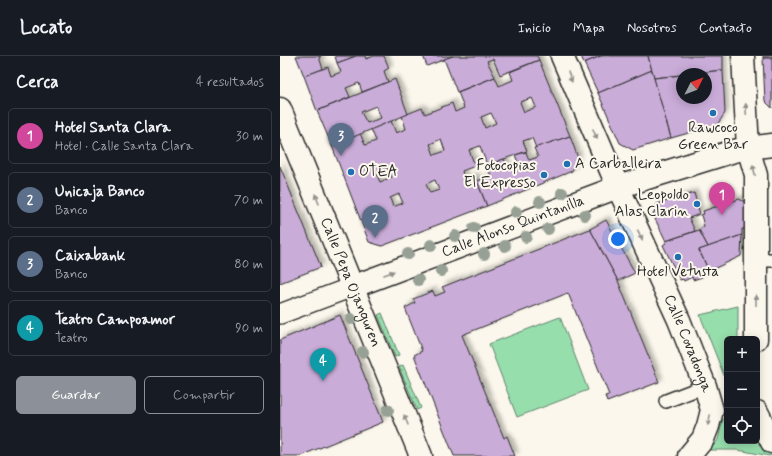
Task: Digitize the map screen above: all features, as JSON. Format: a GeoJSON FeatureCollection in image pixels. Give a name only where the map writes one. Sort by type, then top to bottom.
{"type":"FeatureCollection","features":[{"type":"Feature","properties":{"kind":"street","name":"Calle Covadonga"},"geometry":{"type":"LineString","coordinates":[[562,56],[618,187],[679,320],[705,386],[712,410],[703,439],[689,456]]}},
{"type":"Feature","properties":{"kind":"street"},"geometry":{"type":"LineString","coordinates":[[743,56],[748,148],[756,176],[764,260],[756,336]]}},
{"type":"Feature","properties":{"kind":"street","name":"Calle Pepa Ojanguren"},"geometry":{"type":"LineString","coordinates":[[280,109],[421,456]]}},
{"type":"Feature","properties":{"kind":"street","name":"Calle Alonso Quintanilla"},"geometry":{"type":"LineString","coordinates":[[280,314],[618,187],[748,148],[772,145]]}},
{"type":"Feature","properties":{"kind":"street"},"geometry":{"type":"LineString","coordinates":[[760,418],[772,442]]}},
{"type":"Feature","properties":{"kind":"lane"},"geometry":{"type":"LineString","coordinates":[[666,402],[705,386]]}},
{"type":"Feature","properties":{"kind":"green space"},"geometry":{"type":"Polygon","coordinates":[[[738,306],[738,336],[724,336],[724,375],[700,315],[738,306]]]}},
{"type":"Feature","properties":{"kind":"green space"},"geometry":{"type":"Polygon","coordinates":[[[382,313],[399,355],[395,357],[378,315],[382,313]]]}},
{"type":"Feature","properties":{"kind":"green space"},"geometry":{"type":"Polygon","coordinates":[[[560,317],[588,390],[517,417],[489,344],[560,317]]]}},
{"type":"Feature","properties":{"kind":"green space"},"geometry":{"type":"Polygon","coordinates":[[[403,365],[421,408],[417,410],[399,367],[403,365]]]}},
{"type":"Feature","properties":{"kind":"green space"},"geometry":{"type":"Polygon","coordinates":[[[724,419],[724,444],[760,444],[760,437],[772,454],[770,456],[738,450],[710,450],[718,440],[724,419]]]}},
{"type":"Feature","properties":{"kind":"building"},"geometry":{"type":"Polygon","coordinates":[[[296,56],[321,56],[319,57],[323,69],[304,76],[296,56]]]}},
{"type":"Feature","properties":{"kind":"building"},"geometry":{"type":"Polygon","coordinates":[[[335,56],[356,56],[337,63],[335,56]]]}},
{"type":"Feature","properties":{"kind":"building"},"geometry":{"type":"Polygon","coordinates":[[[356,56],[365,56],[366,59],[374,56],[384,56],[389,68],[384,71],[388,82],[362,92],[359,83],[346,88],[350,97],[317,111],[304,76],[328,67],[331,76],[341,72],[337,63],[356,56]]]}},
{"type":"Feature","properties":{"kind":"building"},"geometry":{"type":"Polygon","coordinates":[[[423,56],[453,56],[427,66],[423,56]]]}},
{"type":"Feature","properties":{"kind":"building"},"geometry":{"type":"Polygon","coordinates":[[[453,56],[537,56],[539,60],[500,75],[493,59],[487,61],[495,77],[457,92],[444,59],[453,56]]]}},
{"type":"Feature","properties":{"kind":"building"},"geometry":{"type":"Polygon","coordinates":[[[581,56],[601,56],[584,63],[581,56]]]}},
{"type":"Feature","properties":{"kind":"building"},"geometry":{"type":"Polygon","coordinates":[[[601,56],[648,56],[652,70],[598,93],[584,63],[601,56]]]}},
{"type":"Feature","properties":{"kind":"building"},"geometry":{"type":"Polygon","coordinates":[[[648,56],[723,56],[723,70],[712,71],[712,68],[676,68],[676,75],[654,78],[648,56]]]}},
{"type":"Feature","properties":{"kind":"building"},"geometry":{"type":"Polygon","coordinates":[[[763,56],[772,56],[772,58],[763,58],[763,56]]]}},
{"type":"Feature","properties":{"kind":"building"},"geometry":{"type":"Polygon","coordinates":[[[763,58],[772,58],[772,108],[765,101],[763,58]]]}},
{"type":"Feature","properties":{"kind":"building"},"geometry":{"type":"Polygon","coordinates":[[[539,60],[570,136],[536,148],[532,138],[523,141],[527,151],[487,165],[480,146],[469,150],[475,166],[462,171],[465,180],[475,176],[487,206],[382,246],[369,242],[332,146],[360,133],[365,145],[376,141],[371,129],[391,121],[396,133],[406,129],[402,116],[422,108],[425,114],[452,103],[455,112],[464,108],[458,92],[495,77],[499,86],[513,80],[510,72],[539,60]],[[532,98],[520,102],[524,112],[536,107],[532,98]],[[491,113],[481,117],[485,128],[496,123],[491,113]],[[441,139],[430,144],[434,155],[445,151],[441,139]],[[387,168],[376,173],[380,182],[392,177],[387,168]],[[435,180],[426,184],[430,193],[439,190],[435,180]],[[399,194],[390,198],[393,207],[403,203],[399,194]]]}},
{"type":"Feature","properties":{"kind":"building"},"geometry":{"type":"Polygon","coordinates":[[[652,70],[671,138],[633,150],[620,143],[598,93],[652,70]]]}},
{"type":"Feature","properties":{"kind":"building"},"geometry":{"type":"Polygon","coordinates":[[[723,70],[725,113],[717,125],[671,138],[654,78],[676,76],[676,104],[712,104],[712,71],[723,70]]]}},
{"type":"Feature","properties":{"kind":"building"},"geometry":{"type":"Polygon","coordinates":[[[395,79],[408,114],[332,146],[317,111],[395,79]],[[376,106],[361,112],[367,123],[381,118],[376,106]]]}},
{"type":"Feature","properties":{"kind":"building"},"geometry":{"type":"Polygon","coordinates":[[[570,136],[578,158],[572,171],[487,206],[477,181],[491,176],[487,165],[504,159],[508,169],[519,165],[515,155],[526,152],[529,160],[538,157],[534,148],[570,136]]]}},
{"type":"Feature","properties":{"kind":"building"},"geometry":{"type":"Polygon","coordinates":[[[280,166],[321,267],[280,283],[280,166]]]}},
{"type":"Feature","properties":{"kind":"building"},"geometry":{"type":"Polygon","coordinates":[[[694,193],[700,214],[689,218],[695,231],[666,241],[653,215],[657,204],[694,193]]]}},
{"type":"Feature","properties":{"kind":"building"},"geometry":{"type":"Polygon","coordinates":[[[739,199],[745,202],[745,229],[742,229],[742,235],[708,247],[699,230],[704,226],[701,215],[704,214],[703,211],[739,199]]]}},
{"type":"Feature","properties":{"kind":"building"},"geometry":{"type":"Polygon","coordinates":[[[606,220],[635,273],[618,281],[590,229],[606,220]]]}},
{"type":"Feature","properties":{"kind":"building"},"geometry":{"type":"Polygon","coordinates":[[[590,229],[618,281],[659,382],[607,402],[605,396],[609,395],[568,293],[462,335],[504,438],[507,436],[515,456],[454,456],[414,355],[422,351],[405,308],[415,303],[413,299],[433,291],[435,296],[445,292],[442,287],[590,229]]]}},
{"type":"Feature","properties":{"kind":"building"},"geometry":{"type":"Polygon","coordinates":[[[699,230],[708,247],[699,250],[709,271],[700,274],[702,277],[693,280],[692,277],[684,281],[683,279],[680,280],[663,245],[666,241],[699,230]]]}},
{"type":"Feature","properties":{"kind":"building"},"geometry":{"type":"Polygon","coordinates":[[[742,235],[741,256],[709,271],[699,250],[742,235]]]}},
{"type":"Feature","properties":{"kind":"building"},"geometry":{"type":"Polygon","coordinates":[[[340,315],[383,422],[300,456],[280,456],[280,340],[340,315]]]}},
{"type":"Feature","properties":{"kind":"place","name":"Rawcoco Green Bar"},"geometry":{"type":"Point","coordinates":[713,113]}},
{"type":"Feature","properties":{"kind":"place","name":"Caixabank"},"geometry":{"type":"Point","coordinates":[341,156]}},
{"type":"Feature","properties":{"kind":"place","name":"A Carballeira"},"geometry":{"type":"Point","coordinates":[567,164]}},
{"type":"Feature","properties":{"kind":"place","name":"OTEA"},"geometry":{"type":"Point","coordinates":[351,172]}},
{"type":"Feature","properties":{"kind":"place","name":"Fotocopias El Expresso"},"geometry":{"type":"Point","coordinates":[544,175]}},
{"type":"Feature","properties":{"kind":"place","name":"Leopoldo Alas Clarin"},"geometry":{"type":"Point","coordinates":[697,204]}},
{"type":"Feature","properties":{"kind":"place","name":"Hotel Santa Clara"},"geometry":{"type":"Point","coordinates":[722,215]}},
{"type":"Feature","properties":{"kind":"place","name":"Unicaja Banco"},"geometry":{"type":"Point","coordinates":[375,238]}},
{"type":"Feature","properties":{"kind":"place","name":"Hotel Vetusta"},"geometry":{"type":"Point","coordinates":[678,257]}},
{"type":"Feature","properties":{"kind":"place","name":"Teatro Campoamor"},"geometry":{"type":"Point","coordinates":[323,381]}}]}
